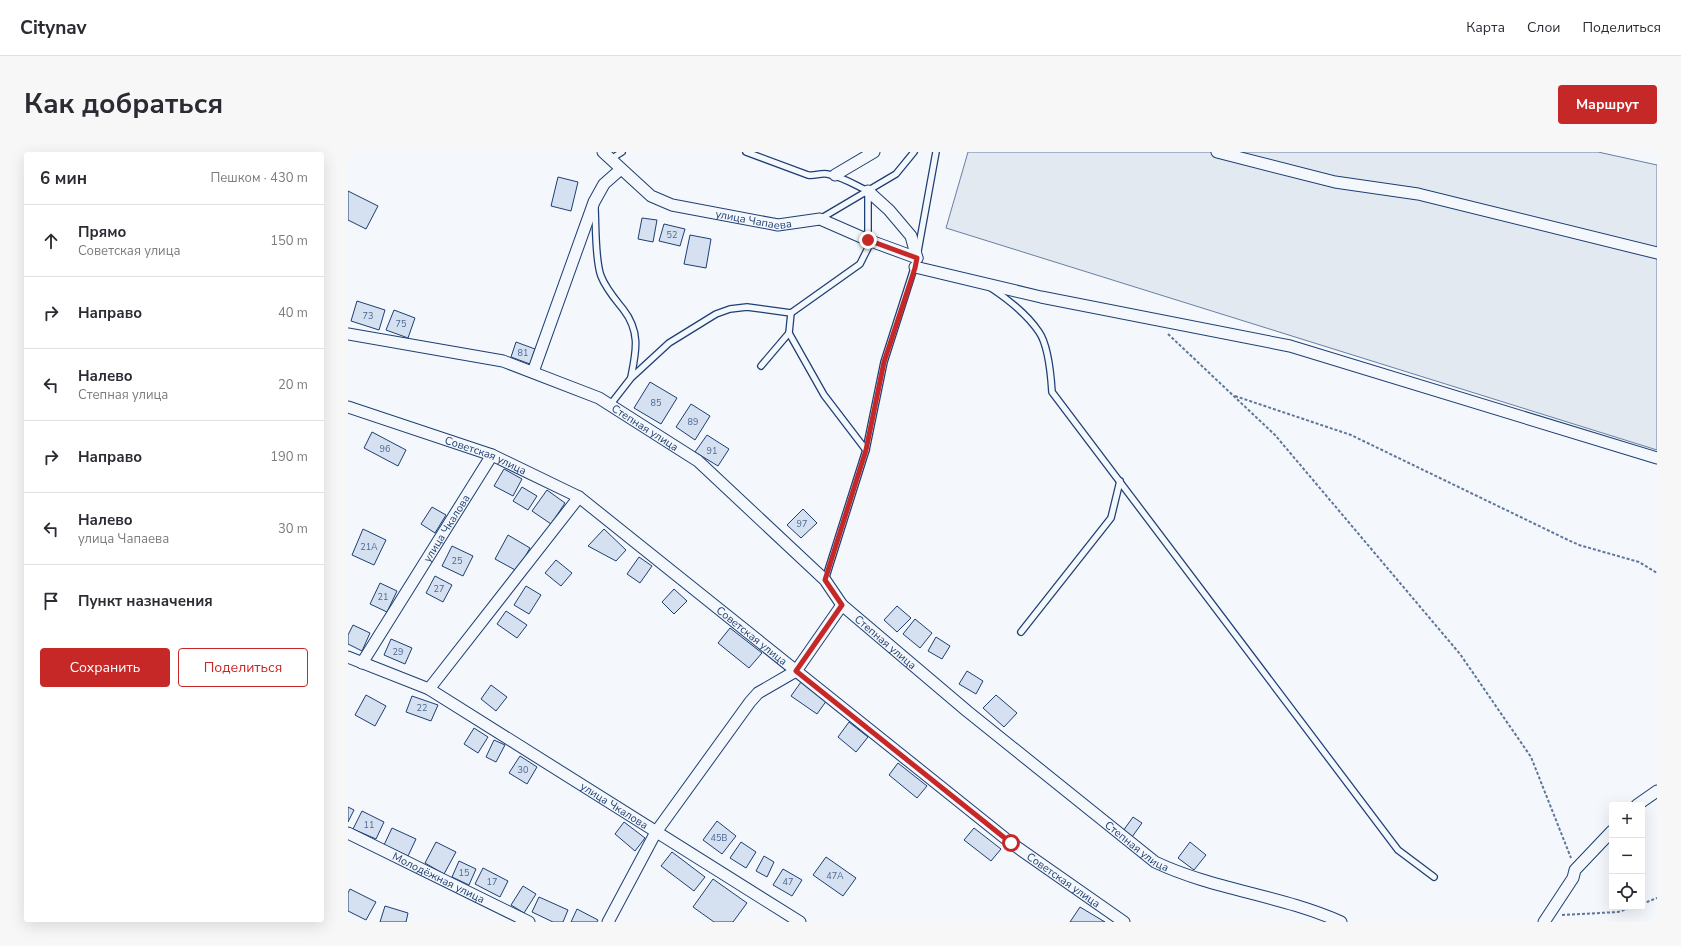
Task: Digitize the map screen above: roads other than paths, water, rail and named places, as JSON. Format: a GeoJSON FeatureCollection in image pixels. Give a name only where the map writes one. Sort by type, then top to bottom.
{"type":"FeatureCollection","features":[{"type":"Feature","properties":{"kind":"street"},"geometry":{"type":"LineString","coordinates":[[835,176],[874,152]]}},
{"type":"Feature","properties":{"kind":"street"},"geometry":{"type":"LineString","coordinates":[[1217,152],[1335,182],[1418,194],[1657,253]]}},
{"type":"Feature","properties":{"kind":"street","name":"улица Чапаева"},"geometry":{"type":"LineString","coordinates":[[607,156],[652,196],[672,205],[778,225],[820,219]]}},
{"type":"Feature","properties":{"kind":"street"},"geometry":{"type":"LineString","coordinates":[[533,372],[594,202],[604,184],[621,169]]}},
{"type":"Feature","properties":{"kind":"street"},"geometry":{"type":"LineString","coordinates":[[868,191],[889,210],[911,236],[916,263]]}},
{"type":"Feature","properties":{"kind":"street"},"geometry":{"type":"LineString","coordinates":[[820,219],[916,263],[984,284],[1041,297],[1290,346],[1657,458]]}},
{"type":"Feature","properties":{"kind":"street","name":"Степная улица"},"geometry":{"type":"LineString","coordinates":[[348,334],[504,361],[599,398],[698,461],[825,580],[842,605],[967,711],[1155,862],[1185,875],[1320,912],[1341,922]]}},
{"type":"Feature","properties":{"kind":"street","name":"Советская улица"},"geometry":{"type":"LineString","coordinates":[[348,407],[492,455],[579,497],[1011,843],[1124,922]]}},
{"type":"Feature","properties":{"kind":"street","name":"улица Чкалова"},"geometry":{"type":"LineString","coordinates":[[362,663],[492,455]]}},
{"type":"Feature","properties":{"kind":"street"},"geometry":{"type":"LineString","coordinates":[[429,689],[579,497]]}},
{"type":"Feature","properties":{"kind":"street"},"geometry":{"type":"LineString","coordinates":[[608,922],[656,832],[750,702],[758,693],[796,671],[842,605]]}},
{"type":"Feature","properties":{"kind":"street","name":"улица Чкалова"},"geometry":{"type":"LineString","coordinates":[[348,657],[429,689],[800,922]]}},
{"type":"Feature","properties":{"kind":"street"},"geometry":{"type":"LineString","coordinates":[[1641,802],[1657,791]]}},
{"type":"Feature","properties":{"kind":"street","name":"Молодёжная улица"},"geometry":{"type":"LineString","coordinates":[[348,833],[529,922]]}},
{"type":"Feature","properties":{"kind":"street"},"geometry":{"type":"LineString","coordinates":[[1546,919],[1573,878],[1575,870],[1609,834]]}},
{"type":"Feature","properties":{"kind":"lane"},"geometry":{"type":"LineString","coordinates":[[607,156],[622,152]]}},
{"type":"Feature","properties":{"kind":"lane"},"geometry":{"type":"LineString","coordinates":[[746,152],[808,175],[815,176],[824,174],[835,176],[868,191]]}},
{"type":"Feature","properties":{"kind":"lane"},"geometry":{"type":"LineString","coordinates":[[820,219],[896,174],[914,152]]}},
{"type":"Feature","properties":{"kind":"lane"},"geometry":{"type":"LineString","coordinates":[[825,580],[866,450],[884,362],[916,263],[936,152]]}},
{"type":"Feature","properties":{"kind":"lane"},"geometry":{"type":"LineString","coordinates":[[610,405],[631,378],[669,343],[716,314],[730,309],[746,307],[791,313],[860,264],[868,248],[868,191]]}},
{"type":"Feature","properties":{"kind":"lane"},"geometry":{"type":"LineString","coordinates":[[594,202],[601,275],[614,299],[624,310],[632,324],[636,338],[631,378]]}},
{"type":"Feature","properties":{"kind":"lane"},"geometry":{"type":"LineString","coordinates":[[984,284],[1013,303],[1040,333],[1050,363],[1052,392],[1398,850],[1434,876]]}},
{"type":"Feature","properties":{"kind":"lane"},"geometry":{"type":"LineString","coordinates":[[761,366],[789,333],[791,313]]}},
{"type":"Feature","properties":{"kind":"lane"},"geometry":{"type":"LineString","coordinates":[[789,333],[824,395],[866,450]]}},
{"type":"Feature","properties":{"kind":"lane"},"geometry":{"type":"LineString","coordinates":[[1021,632],[1111,518],[1120,481]]}}]}
